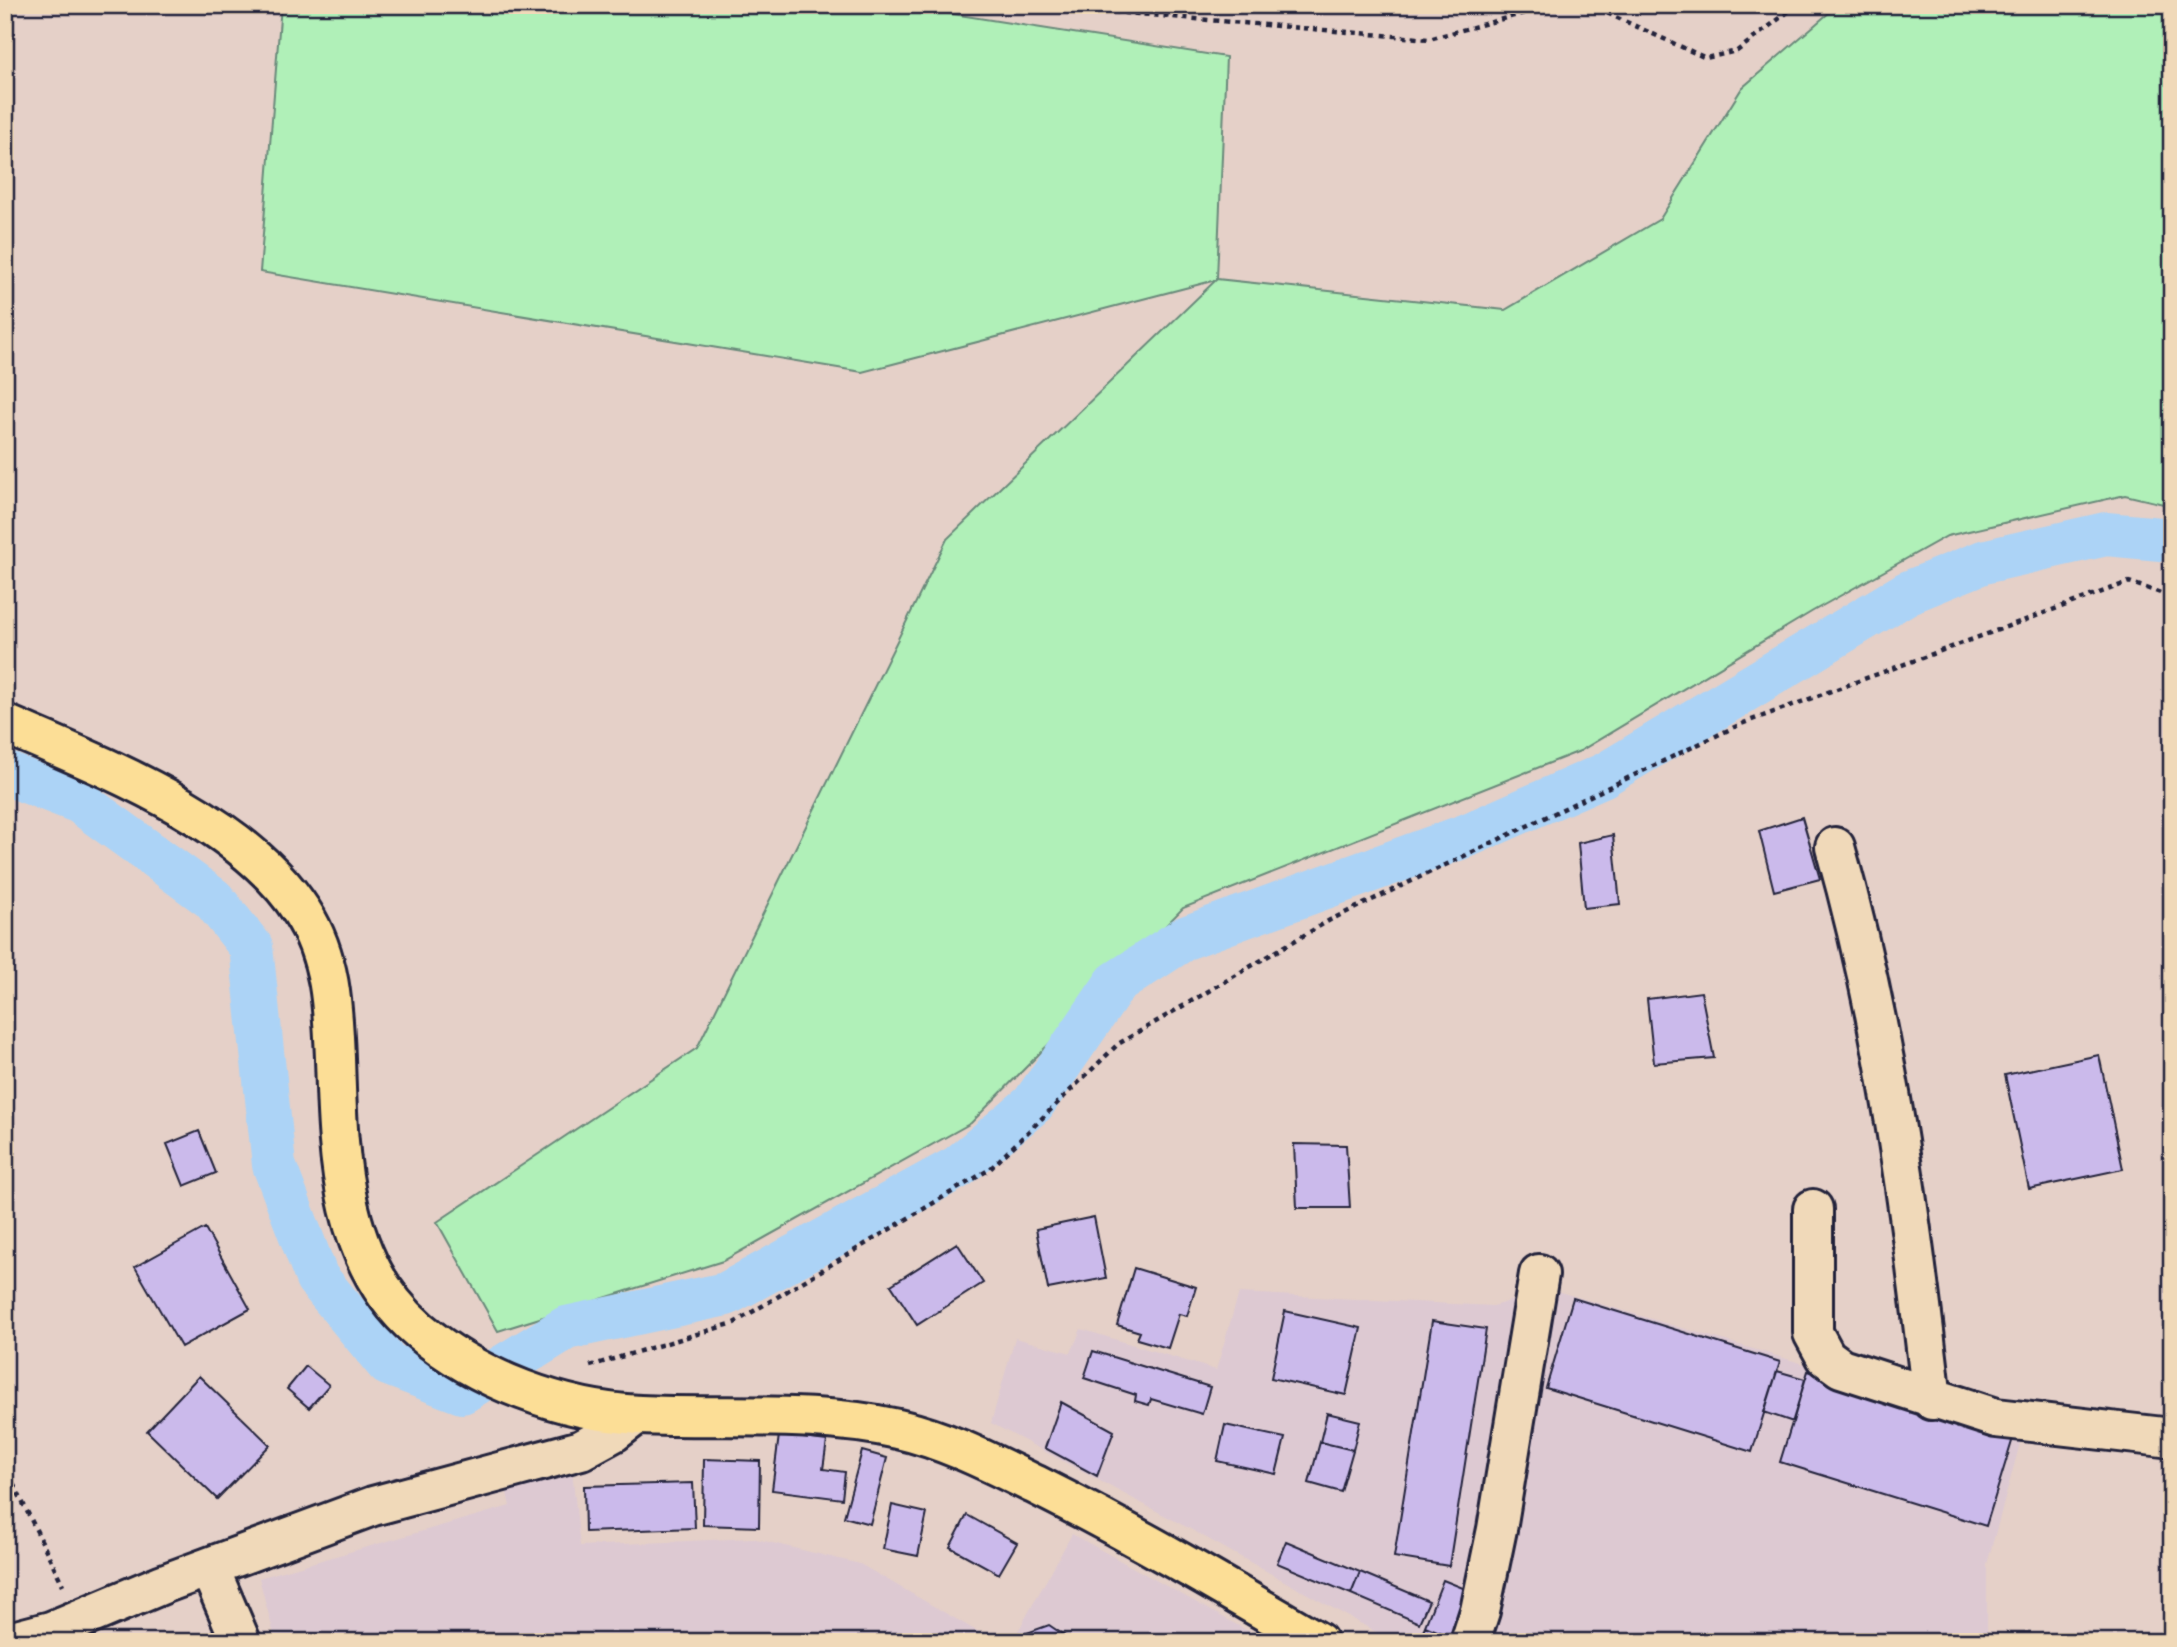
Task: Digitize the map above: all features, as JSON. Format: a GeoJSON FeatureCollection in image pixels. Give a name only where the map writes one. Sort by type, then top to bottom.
{"type":"FeatureCollection","features":[{"type":"Feature","properties":{"kind":"main road"},"geometry":{"type":"LineString","coordinates":[[5,724],[196,814],[262,865],[301,910],[321,947],[332,999],[338,1146],[350,1220],[378,1282],[417,1329],[466,1362],[517,1388],[554,1399],[636,1415],[831,1420],[898,1429],[923,1437],[971,1454],[1123,1528],[1318,1642]]}},
{"type":"Feature","properties":{"kind":"street"},"geometry":{"type":"LineString","coordinates":[[1835,847],[1862,942],[1891,1091],[1915,1250],[1932,1400]]}},
{"type":"Feature","properties":{"kind":"street"},"geometry":{"type":"LineString","coordinates":[[1813,1209],[1813,1333],[1817,1345],[1826,1357],[1841,1368],[1932,1400],[1996,1418],[2172,1438]]}},
{"type":"Feature","properties":{"kind":"street"},"geometry":{"type":"LineString","coordinates":[[1470,1642],[1480,1611],[1497,1529],[1539,1274]]}},
{"type":"Feature","properties":{"kind":"street"},"geometry":{"type":"LineString","coordinates":[[9,1642],[51,1630],[373,1506],[581,1450],[636,1415]]}},
{"type":"Feature","properties":{"kind":"street"},"geometry":{"type":"LineString","coordinates":[[209,1567],[241,1642]]}},
{"type":"Feature","properties":{"kind":"path"},"geometry":{"type":"LineString","coordinates":[[1034,5],[1429,39],[1555,5]]}},
{"type":"Feature","properties":{"kind":"path"},"geometry":{"type":"LineString","coordinates":[[1589,5],[1706,58],[1737,51],[1797,5]]}},
{"type":"Feature","properties":{"kind":"path"},"geometry":{"type":"LineString","coordinates":[[581,1368],[734,1323],[990,1170],[1118,1044],[1330,920],[1741,724],[2129,582],[2172,597]]}},
{"type":"Feature","properties":{"kind":"path"},"geometry":{"type":"LineString","coordinates":[[5,1466],[78,1618]]}},
{"type":"Feature","properties":{"kind":"shaded area"},"geometry":{"type":"Polygon","coordinates":[[[1550,1289],[2024,1429],[1987,1564],[1987,1642],[1394,1642],[991,1423],[1015,1338],[1071,1353],[1081,1329],[1216,1370],[1239,1293],[1493,1306],[1550,1289]]]}},
{"type":"Feature","properties":{"kind":"shaded area"},"geometry":{"type":"Polygon","coordinates":[[[572,1470],[580,1546],[752,1538],[860,1564],[996,1642],[276,1642],[259,1578],[510,1506],[504,1480],[572,1470]]]}},
{"type":"Feature","properties":{"kind":"shaded area"},"geometry":{"type":"Polygon","coordinates":[[[1072,1534],[1268,1642],[1012,1642],[1072,1534]]]}},
{"type":"Feature","properties":{"kind":"green space"},"geometry":{"type":"Polygon","coordinates":[[[281,5],[896,5],[1226,57],[1217,279],[1505,310],[1660,219],[1742,88],[1838,5],[2172,5],[2172,506],[2125,495],[1947,536],[1813,611],[1580,751],[1183,908],[971,1123],[723,1261],[498,1331],[437,1222],[697,1048],[947,539],[1216,280],[862,372],[260,272],[281,5]]]}},
{"type":"Feature","properties":{"kind":"building"},"geometry":{"type":"Polygon","coordinates":[[[1802,817],[1820,879],[1774,891],[1759,831],[1802,817]]]}},
{"type":"Feature","properties":{"kind":"building"},"geometry":{"type":"Polygon","coordinates":[[[1613,835],[1620,904],[1584,908],[1578,843],[1613,835]]]}},
{"type":"Feature","properties":{"kind":"building"},"geometry":{"type":"Polygon","coordinates":[[[1701,992],[1714,1058],[1654,1063],[1647,999],[1701,992]]]}},
{"type":"Feature","properties":{"kind":"building"},"geometry":{"type":"Polygon","coordinates":[[[2099,1055],[2123,1169],[2029,1189],[2005,1075],[2099,1055]]]}},
{"type":"Feature","properties":{"kind":"building"},"geometry":{"type":"Polygon","coordinates":[[[199,1131],[216,1173],[184,1186],[167,1144],[199,1131]]]}},
{"type":"Feature","properties":{"kind":"building"},"geometry":{"type":"Polygon","coordinates":[[[1294,1144],[1346,1145],[1350,1208],[1297,1208],[1294,1144]]]}},
{"type":"Feature","properties":{"kind":"building"},"geometry":{"type":"Polygon","coordinates":[[[1094,1217],[1106,1278],[1048,1289],[1036,1229],[1094,1217]]]}},
{"type":"Feature","properties":{"kind":"building"},"geometry":{"type":"Polygon","coordinates":[[[205,1228],[250,1309],[181,1347],[135,1267],[205,1228]]]}},
{"type":"Feature","properties":{"kind":"building"},"geometry":{"type":"Polygon","coordinates":[[[957,1243],[983,1283],[917,1325],[891,1285],[957,1243]]]}},
{"type":"Feature","properties":{"kind":"building"},"geometry":{"type":"Polygon","coordinates":[[[1134,1268],[1196,1287],[1187,1316],[1179,1314],[1168,1348],[1137,1339],[1140,1332],[1117,1325],[1134,1268]]]}},
{"type":"Feature","properties":{"kind":"building"},"geometry":{"type":"Polygon","coordinates":[[[1573,1298],[1780,1362],[1752,1452],[1546,1388],[1573,1298]]]}},
{"type":"Feature","properties":{"kind":"building"},"geometry":{"type":"Polygon","coordinates":[[[1285,1311],[1361,1328],[1346,1395],[1271,1378],[1285,1311]]]}},
{"type":"Feature","properties":{"kind":"building"},"geometry":{"type":"Polygon","coordinates":[[[1432,1321],[1486,1329],[1449,1566],[1394,1557],[1432,1321]]]}},
{"type":"Feature","properties":{"kind":"building"},"geometry":{"type":"Polygon","coordinates":[[[1093,1351],[1210,1387],[1202,1414],[1151,1399],[1149,1405],[1135,1401],[1136,1395],[1084,1378],[1093,1351]]]}},
{"type":"Feature","properties":{"kind":"building"},"geometry":{"type":"Polygon","coordinates":[[[306,1366],[329,1385],[309,1408],[287,1389],[306,1366]]]}},
{"type":"Feature","properties":{"kind":"building"},"geometry":{"type":"Polygon","coordinates":[[[1777,1371],[1805,1379],[1793,1422],[1764,1412],[1777,1371]]]}},
{"type":"Feature","properties":{"kind":"building"},"geometry":{"type":"Polygon","coordinates":[[[1808,1371],[2014,1435],[1986,1526],[1780,1462],[1808,1371]]]}},
{"type":"Feature","properties":{"kind":"building"},"geometry":{"type":"Polygon","coordinates":[[[199,1376],[270,1445],[217,1499],[147,1431],[199,1376]]]}},
{"type":"Feature","properties":{"kind":"building"},"geometry":{"type":"Polygon","coordinates":[[[1061,1402],[1114,1431],[1097,1476],[1045,1448],[1061,1402]]]}},
{"type":"Feature","properties":{"kind":"building"},"geometry":{"type":"Polygon","coordinates":[[[1327,1413],[1360,1421],[1353,1450],[1320,1442],[1327,1413]]]}},
{"type":"Feature","properties":{"kind":"building"},"geometry":{"type":"Polygon","coordinates":[[[1225,1425],[1285,1438],[1276,1474],[1217,1461],[1225,1425]]]}},
{"type":"Feature","properties":{"kind":"building"},"geometry":{"type":"Polygon","coordinates":[[[779,1435],[827,1441],[823,1469],[845,1472],[842,1499],[772,1490],[779,1435]]]}},
{"type":"Feature","properties":{"kind":"building"},"geometry":{"type":"Polygon","coordinates":[[[1320,1442],[1353,1450],[1341,1492],[1309,1483],[1320,1442]]]}},
{"type":"Feature","properties":{"kind":"building"},"geometry":{"type":"Polygon","coordinates":[[[862,1451],[887,1458],[870,1524],[844,1517],[862,1451]]]}},
{"type":"Feature","properties":{"kind":"building"},"geometry":{"type":"Polygon","coordinates":[[[704,1459],[760,1461],[759,1527],[703,1525],[704,1459]]]}},
{"type":"Feature","properties":{"kind":"building"},"geometry":{"type":"Polygon","coordinates":[[[693,1483],[695,1528],[585,1532],[584,1486],[693,1483]]]}},
{"type":"Feature","properties":{"kind":"building"},"geometry":{"type":"Polygon","coordinates":[[[892,1505],[927,1513],[918,1556],[883,1549],[892,1505]]]}},
{"type":"Feature","properties":{"kind":"building"},"geometry":{"type":"Polygon","coordinates":[[[967,1515],[1017,1543],[999,1574],[950,1547],[967,1515]]]}},
{"type":"Feature","properties":{"kind":"building"},"geometry":{"type":"Polygon","coordinates":[[[1286,1541],[1360,1572],[1351,1594],[1277,1563],[1286,1541]]]}},
{"type":"Feature","properties":{"kind":"building"},"geometry":{"type":"Polygon","coordinates":[[[1360,1572],[1429,1601],[1419,1623],[1351,1594],[1360,1572]]]}},
{"type":"Feature","properties":{"kind":"building"},"geometry":{"type":"Polygon","coordinates":[[[1443,1580],[1473,1592],[1454,1638],[1425,1626],[1443,1580]]]}},
{"type":"Feature","properties":{"kind":"building"},"geometry":{"type":"Polygon","coordinates":[[[1049,1625],[1074,1642],[1020,1642],[1024,1634],[1049,1625]]]}},
{"type":"Feature","properties":{"kind":"building"},"geometry":{"type":"Polygon","coordinates":[[[1425,1626],[1454,1638],[1452,1642],[1418,1642],[1425,1626]]]}},
{"type":"Feature","properties":{"kind":"waterway"},"geometry":{"type":"LineString","coordinates":[[5,773],[80,802],[213,899],[251,947],[274,1165],[317,1278],[388,1364],[462,1392],[566,1328],[726,1294],[958,1167],[1033,1104],[1116,983],[1185,938],[1468,835],[1604,775],[1907,593],[1983,562],[2106,534],[2172,540]]}}]}
